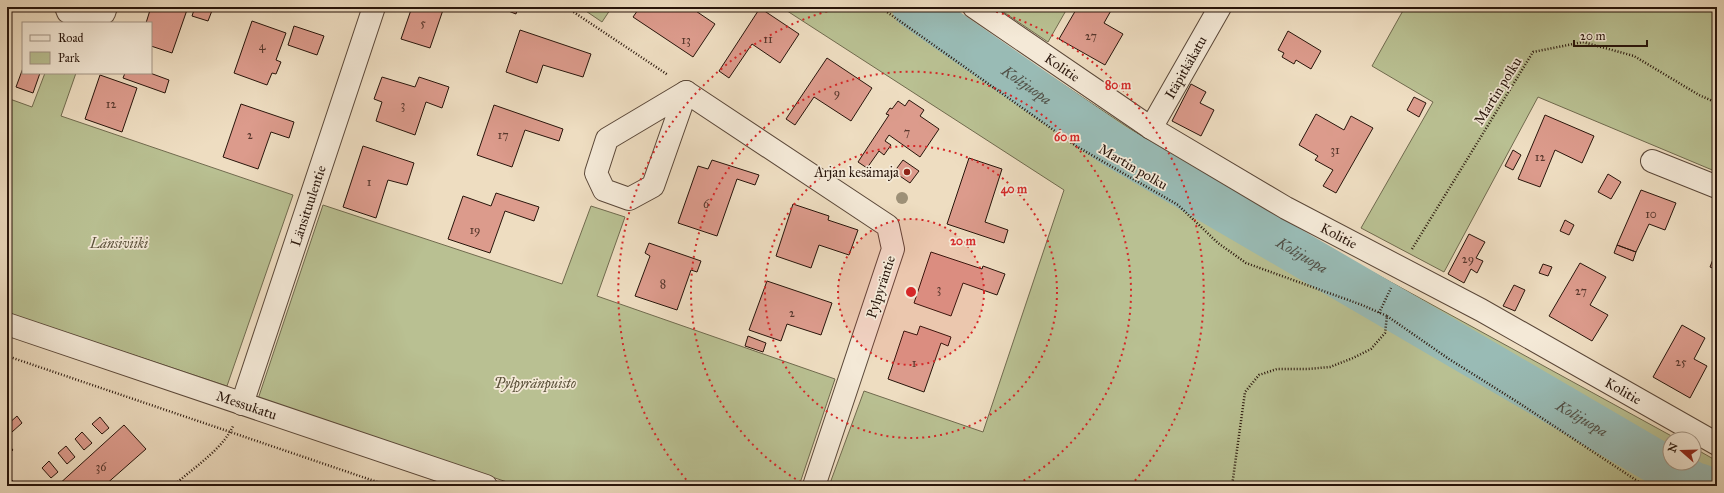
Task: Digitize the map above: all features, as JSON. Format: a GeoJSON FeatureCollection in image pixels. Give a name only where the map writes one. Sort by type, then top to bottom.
{"type":"FeatureCollection","features":[{"type":"Feature","properties":{"kind":"street"},"geometry":{"type":"LineString","coordinates":[[66,7],[68,12],[92,20],[104,13],[106,7]]}},
{"type":"Feature","properties":{"kind":"street","name":"Länsituulentie"},"geometry":{"type":"LineString","coordinates":[[242,404],[374,7]]}},
{"type":"Feature","properties":{"kind":"street","name":"Kolitie"},"geometry":{"type":"LineString","coordinates":[[974,7],[1151,128],[1286,208],[1481,310],[1717,444]]}},
{"type":"Feature","properties":{"kind":"street","name":"Itäpitkäkatu"},"geometry":{"type":"LineString","coordinates":[[1151,128],[1220,7]]}},
{"type":"Feature","properties":{"kind":"street"},"geometry":{"type":"LineString","coordinates":[[686,92],[654,186],[629,199],[604,190],[596,174],[607,138],[686,92]]}},
{"type":"Feature","properties":{"kind":"street","name":"Pylpyräntie"},"geometry":{"type":"LineString","coordinates":[[686,92],[888,226],[894,249],[814,486]]}},
{"type":"Feature","properties":{"kind":"street"},"geometry":{"type":"LineString","coordinates":[[1652,160],[1717,187]]}},
{"type":"Feature","properties":{"kind":"street","name":"Messukatu"},"geometry":{"type":"LineString","coordinates":[[7,324],[486,486]]}},
{"type":"Feature","properties":{"kind":"path"},"geometry":{"type":"LineString","coordinates":[[566,7],[671,76],[686,92]]}},
{"type":"Feature","properties":{"kind":"path","name":"Martin polku"},"geometry":{"type":"LineString","coordinates":[[880,7],[1076,146],[1178,205],[1218,243],[1246,263],[1362,305],[1387,316],[1449,359],[1645,486]]}},
{"type":"Feature","properties":{"kind":"path","name":"Martin polku"},"geometry":{"type":"LineString","coordinates":[[1400,268],[1533,52],[1583,42],[1634,56],[1699,95],[1717,103]]}},
{"type":"Feature","properties":{"kind":"path"},"geometry":{"type":"LineString","coordinates":[[1232,486],[1245,392],[1259,375],[1276,370],[1330,367],[1353,358],[1371,349],[1385,333],[1387,316]]}},
{"type":"Feature","properties":{"kind":"path"},"geometry":{"type":"LineString","coordinates":[[7,356],[390,486]]}},
{"type":"Feature","properties":{"kind":"path"},"geometry":{"type":"LineString","coordinates":[[173,486],[216,448],[230,432],[242,404]]}},
{"type":"Feature","properties":{"kind":"green space"},"geometry":{"type":"Polygon","coordinates":[[[580,7],[612,7],[602,22],[580,7]]]}},
{"type":"Feature","properties":{"kind":"green space"},"geometry":{"type":"Polygon","coordinates":[[[781,7],[946,7],[1132,130],[1272,217],[1662,431],[1662,471],[1702,471],[1702,453],[1717,461],[1717,486],[829,486],[864,391],[983,432],[1064,190],[781,7]]]}},
{"type":"Feature","properties":{"kind":"green space"},"geometry":{"type":"Polygon","coordinates":[[[996,7],[1068,7],[1048,42],[996,7]]]}},
{"type":"Feature","properties":{"kind":"green space"},"geometry":{"type":"Polygon","coordinates":[[[1405,7],[1717,7],[1717,172],[1538,97],[1444,272],[1361,228],[1433,102],[1372,66],[1405,7]]]}},
{"type":"Feature","properties":{"kind":"green space","name":"Länsiviiki"},"geometry":{"type":"Polygon","coordinates":[[[45,74],[76,74],[61,116],[293,195],[227,386],[7,313],[7,98],[32,107],[45,74]]]}},
{"type":"Feature","properties":{"kind":"green space","name":"Pylpyränpuisto"},"geometry":{"type":"Polygon","coordinates":[[[323,205],[562,284],[591,206],[625,217],[597,296],[835,379],[799,486],[519,486],[258,399],[323,205]]]}},
{"type":"Feature","properties":{"kind":"building"},"geometry":{"type":"Polygon","coordinates":[[[151,7],[188,7],[172,53],[152,46],[152,22],[146,22],[151,7]]]}},
{"type":"Feature","properties":{"kind":"building"},"geometry":{"type":"Polygon","coordinates":[[[195,7],[222,7],[221,10],[213,8],[208,21],[192,16],[195,7]]]}},
{"type":"Feature","properties":{"kind":"building"},"geometry":{"type":"Polygon","coordinates":[[[412,7],[444,7],[430,48],[401,39],[412,7]]]}},
{"type":"Feature","properties":{"kind":"building"},"geometry":{"type":"Polygon","coordinates":[[[498,7],[518,7],[516,14],[498,7]]]}},
{"type":"Feature","properties":{"kind":"building"},"geometry":{"type":"Polygon","coordinates":[[[640,7],[690,7],[715,24],[693,57],[633,17],[640,7]]]}},
{"type":"Feature","properties":{"kind":"building"},"geometry":{"type":"Polygon","coordinates":[[[1081,7],[1113,7],[1104,23],[1123,34],[1105,65],[1059,39],[1077,8],[1080,9],[1081,7]]]}},
{"type":"Feature","properties":{"kind":"building"},"geometry":{"type":"Polygon","coordinates":[[[760,8],[799,34],[780,63],[752,44],[729,78],[719,71],[760,8]]]}},
{"type":"Feature","properties":{"kind":"building"},"geometry":{"type":"Polygon","coordinates":[[[252,21],[286,33],[276,60],[281,62],[276,74],[272,73],[267,85],[234,73],[252,21]]]}},
{"type":"Feature","properties":{"kind":"building"},"geometry":{"type":"Polygon","coordinates":[[[294,26],[324,36],[317,55],[288,45],[294,26]]]}},
{"type":"Feature","properties":{"kind":"building"},"geometry":{"type":"Polygon","coordinates":[[[520,30],[591,54],[583,77],[543,65],[537,83],[506,72],[520,30]]]}},
{"type":"Feature","properties":{"kind":"building"},"geometry":{"type":"Polygon","coordinates":[[[1288,31],[1321,51],[1311,69],[1296,60],[1294,64],[1282,57],[1284,53],[1278,50],[1288,31]]]}},
{"type":"Feature","properties":{"kind":"building"},"geometry":{"type":"Polygon","coordinates":[[[827,58],[872,88],[851,121],[814,97],[795,125],[786,119],[827,58]]]}},
{"type":"Feature","properties":{"kind":"building"},"geometry":{"type":"Polygon","coordinates":[[[22,71],[22,74],[40,74],[33,93],[16,87],[22,71]]]}},
{"type":"Feature","properties":{"kind":"building"},"geometry":{"type":"Polygon","coordinates":[[[125,74],[152,74],[169,80],[165,93],[123,78],[125,74]]]}},
{"type":"Feature","properties":{"kind":"building"},"geometry":{"type":"Polygon","coordinates":[[[100,75],[137,88],[122,132],[85,119],[100,75]]]}},
{"type":"Feature","properties":{"kind":"building"},"geometry":{"type":"Polygon","coordinates":[[[382,77],[415,87],[419,77],[449,87],[442,108],[426,102],[415,135],[376,121],[382,102],[374,99],[382,77]]]}},
{"type":"Feature","properties":{"kind":"building"},"geometry":{"type":"Polygon","coordinates":[[[1191,84],[1206,92],[1200,103],[1214,110],[1201,136],[1172,121],[1191,84]]]}},
{"type":"Feature","properties":{"kind":"building"},"geometry":{"type":"Polygon","coordinates":[[[1414,97],[1426,103],[1419,117],[1407,110],[1414,97]]]}},
{"type":"Feature","properties":{"kind":"building"},"geometry":{"type":"Polygon","coordinates":[[[909,100],[924,110],[920,116],[939,129],[920,157],[889,135],[885,141],[891,145],[884,155],[879,151],[867,168],[858,162],[889,115],[886,114],[890,108],[892,109],[898,101],[905,106],[909,100]]]}},
{"type":"Feature","properties":{"kind":"building"},"geometry":{"type":"Polygon","coordinates":[[[241,104],[294,122],[289,138],[271,132],[258,169],[223,157],[241,104]]]}},
{"type":"Feature","properties":{"kind":"building"},"geometry":{"type":"Polygon","coordinates":[[[494,105],[563,129],[559,141],[525,130],[512,167],[477,155],[494,105]]]}},
{"type":"Feature","properties":{"kind":"building"},"geometry":{"type":"Polygon","coordinates":[[[1316,114],[1344,130],[1351,116],[1373,128],[1336,193],[1323,186],[1333,170],[1315,160],[1318,156],[1299,145],[1316,114]]]}},
{"type":"Feature","properties":{"kind":"building"},"geometry":{"type":"Polygon","coordinates":[[[1545,115],[1594,136],[1582,163],[1555,150],[1540,187],[1518,179],[1545,115]]]}},
{"type":"Feature","properties":{"kind":"building"},"geometry":{"type":"Polygon","coordinates":[[[363,146],[414,163],[407,185],[388,180],[376,218],[343,207],[363,146]]]}},
{"type":"Feature","properties":{"kind":"building"},"geometry":{"type":"Polygon","coordinates":[[[1513,150],[1521,155],[1513,170],[1505,166],[1513,150]]]}},
{"type":"Feature","properties":{"kind":"building"},"geometry":{"type":"Polygon","coordinates":[[[969,158],[1002,169],[985,222],[1008,230],[1004,243],[947,224],[969,158]]]}},
{"type":"Feature","properties":{"kind":"building"},"geometry":{"type":"Polygon","coordinates":[[[712,160],[759,175],[755,185],[737,179],[717,236],[678,223],[698,166],[708,169],[712,160]]]}},
{"type":"Feature","properties":{"kind":"building","name":"Arjan kesämaja"},"geometry":{"type":"Polygon","coordinates":[[[903,160],[919,171],[910,183],[894,172],[903,160]]]}},
{"type":"Feature","properties":{"kind":"building"},"geometry":{"type":"Polygon","coordinates":[[[1608,174],[1621,182],[1611,199],[1598,192],[1608,174]]]}},
{"type":"Feature","properties":{"kind":"building"},"geometry":{"type":"Polygon","coordinates":[[[1641,190],[1676,203],[1665,230],[1649,224],[1636,252],[1617,245],[1641,190]]]}},
{"type":"Feature","properties":{"kind":"building"},"geometry":{"type":"Polygon","coordinates":[[[496,193],[539,207],[534,221],[505,211],[490,253],[448,239],[463,196],[491,206],[496,193]]]}},
{"type":"Feature","properties":{"kind":"building"},"geometry":{"type":"Polygon","coordinates":[[[793,204],[829,216],[828,220],[858,230],[849,255],[819,245],[811,268],[776,256],[793,204]]]}},
{"type":"Feature","properties":{"kind":"building"},"geometry":{"type":"Polygon","coordinates":[[[1565,220],[1574,225],[1569,235],[1560,231],[1565,220]]]}},
{"type":"Feature","properties":{"kind":"building"},"geometry":{"type":"Polygon","coordinates":[[[1469,234],[1485,242],[1476,258],[1483,261],[1477,273],[1471,269],[1464,283],[1448,274],[1469,234]]]}},
{"type":"Feature","properties":{"kind":"building"},"geometry":{"type":"Polygon","coordinates":[[[649,243],[701,261],[697,272],[691,270],[677,310],[635,296],[650,256],[645,253],[649,243]]]}},
{"type":"Feature","properties":{"kind":"building"},"geometry":{"type":"Polygon","coordinates":[[[1617,245],[1636,252],[1633,261],[1614,253],[1617,245]]]}},
{"type":"Feature","properties":{"kind":"building"},"geometry":{"type":"Polygon","coordinates":[[[1717,249],[1717,270],[1710,267],[1717,249]]]}},
{"type":"Feature","properties":{"kind":"building"},"geometry":{"type":"Polygon","coordinates":[[[931,252],[982,269],[983,266],[1005,274],[997,295],[963,283],[951,316],[914,303],[931,252]]]}},
{"type":"Feature","properties":{"kind":"building"},"geometry":{"type":"Polygon","coordinates":[[[1580,263],[1606,277],[1590,305],[1608,315],[1592,341],[1549,316],[1580,263]]]}},
{"type":"Feature","properties":{"kind":"building"},"geometry":{"type":"Polygon","coordinates":[[[1543,264],[1552,267],[1548,276],[1539,273],[1543,264]]]}},
{"type":"Feature","properties":{"kind":"building"},"geometry":{"type":"Polygon","coordinates":[[[767,281],[832,303],[821,335],[787,324],[781,341],[749,330],[767,281]]]}},
{"type":"Feature","properties":{"kind":"building"},"geometry":{"type":"Polygon","coordinates":[[[1514,285],[1525,290],[1515,311],[1503,306],[1514,285]]]}},
{"type":"Feature","properties":{"kind":"building"},"geometry":{"type":"Polygon","coordinates":[[[1682,325],[1705,338],[1694,359],[1707,366],[1690,398],[1653,377],[1682,325]]]}},
{"type":"Feature","properties":{"kind":"building"},"geometry":{"type":"Polygon","coordinates":[[[920,326],[951,337],[948,346],[941,343],[924,392],[888,379],[904,331],[917,335],[920,326]]]}},
{"type":"Feature","properties":{"kind":"building"},"geometry":{"type":"Polygon","coordinates":[[[748,336],[766,343],[763,352],[745,346],[748,336]]]}},
{"type":"Feature","properties":{"kind":"building"},"geometry":{"type":"Polygon","coordinates":[[[17,416],[22,423],[12,432],[7,425],[17,416]]]}},
{"type":"Feature","properties":{"kind":"building"},"geometry":{"type":"Polygon","coordinates":[[[100,417],[109,428],[102,434],[92,424],[100,417]]]}},
{"type":"Feature","properties":{"kind":"building"},"geometry":{"type":"Polygon","coordinates":[[[124,425],[146,449],[104,486],[57,486],[124,425]]]}},
{"type":"Feature","properties":{"kind":"building"},"geometry":{"type":"Polygon","coordinates":[[[82,432],[92,443],[84,450],[75,439],[82,432]]]}},
{"type":"Feature","properties":{"kind":"building"},"geometry":{"type":"Polygon","coordinates":[[[7,443],[13,450],[7,455],[7,443]]]}},
{"type":"Feature","properties":{"kind":"building"},"geometry":{"type":"Polygon","coordinates":[[[66,446],[75,457],[67,464],[58,453],[66,446]]]}},
{"type":"Feature","properties":{"kind":"building"},"geometry":{"type":"Polygon","coordinates":[[[49,461],[58,472],[51,478],[42,468],[49,461]]]}},
{"type":"Feature","properties":{"kind":"building"},"geometry":{"type":"Polygon","coordinates":[[[12,480],[16,486],[7,486],[12,480]]]}},
{"type":"Feature","properties":{"kind":"waterway","name":"Kolijuopa"},"geometry":{"type":"LineString","coordinates":[[914,7],[1113,145],[1694,484],[1701,486]]}},
{"type":"Feature","properties":{"kind":"place","name":"Arjan kesämaja"},"geometry":{"type":"Point","coordinates":[907,172]}}]}
